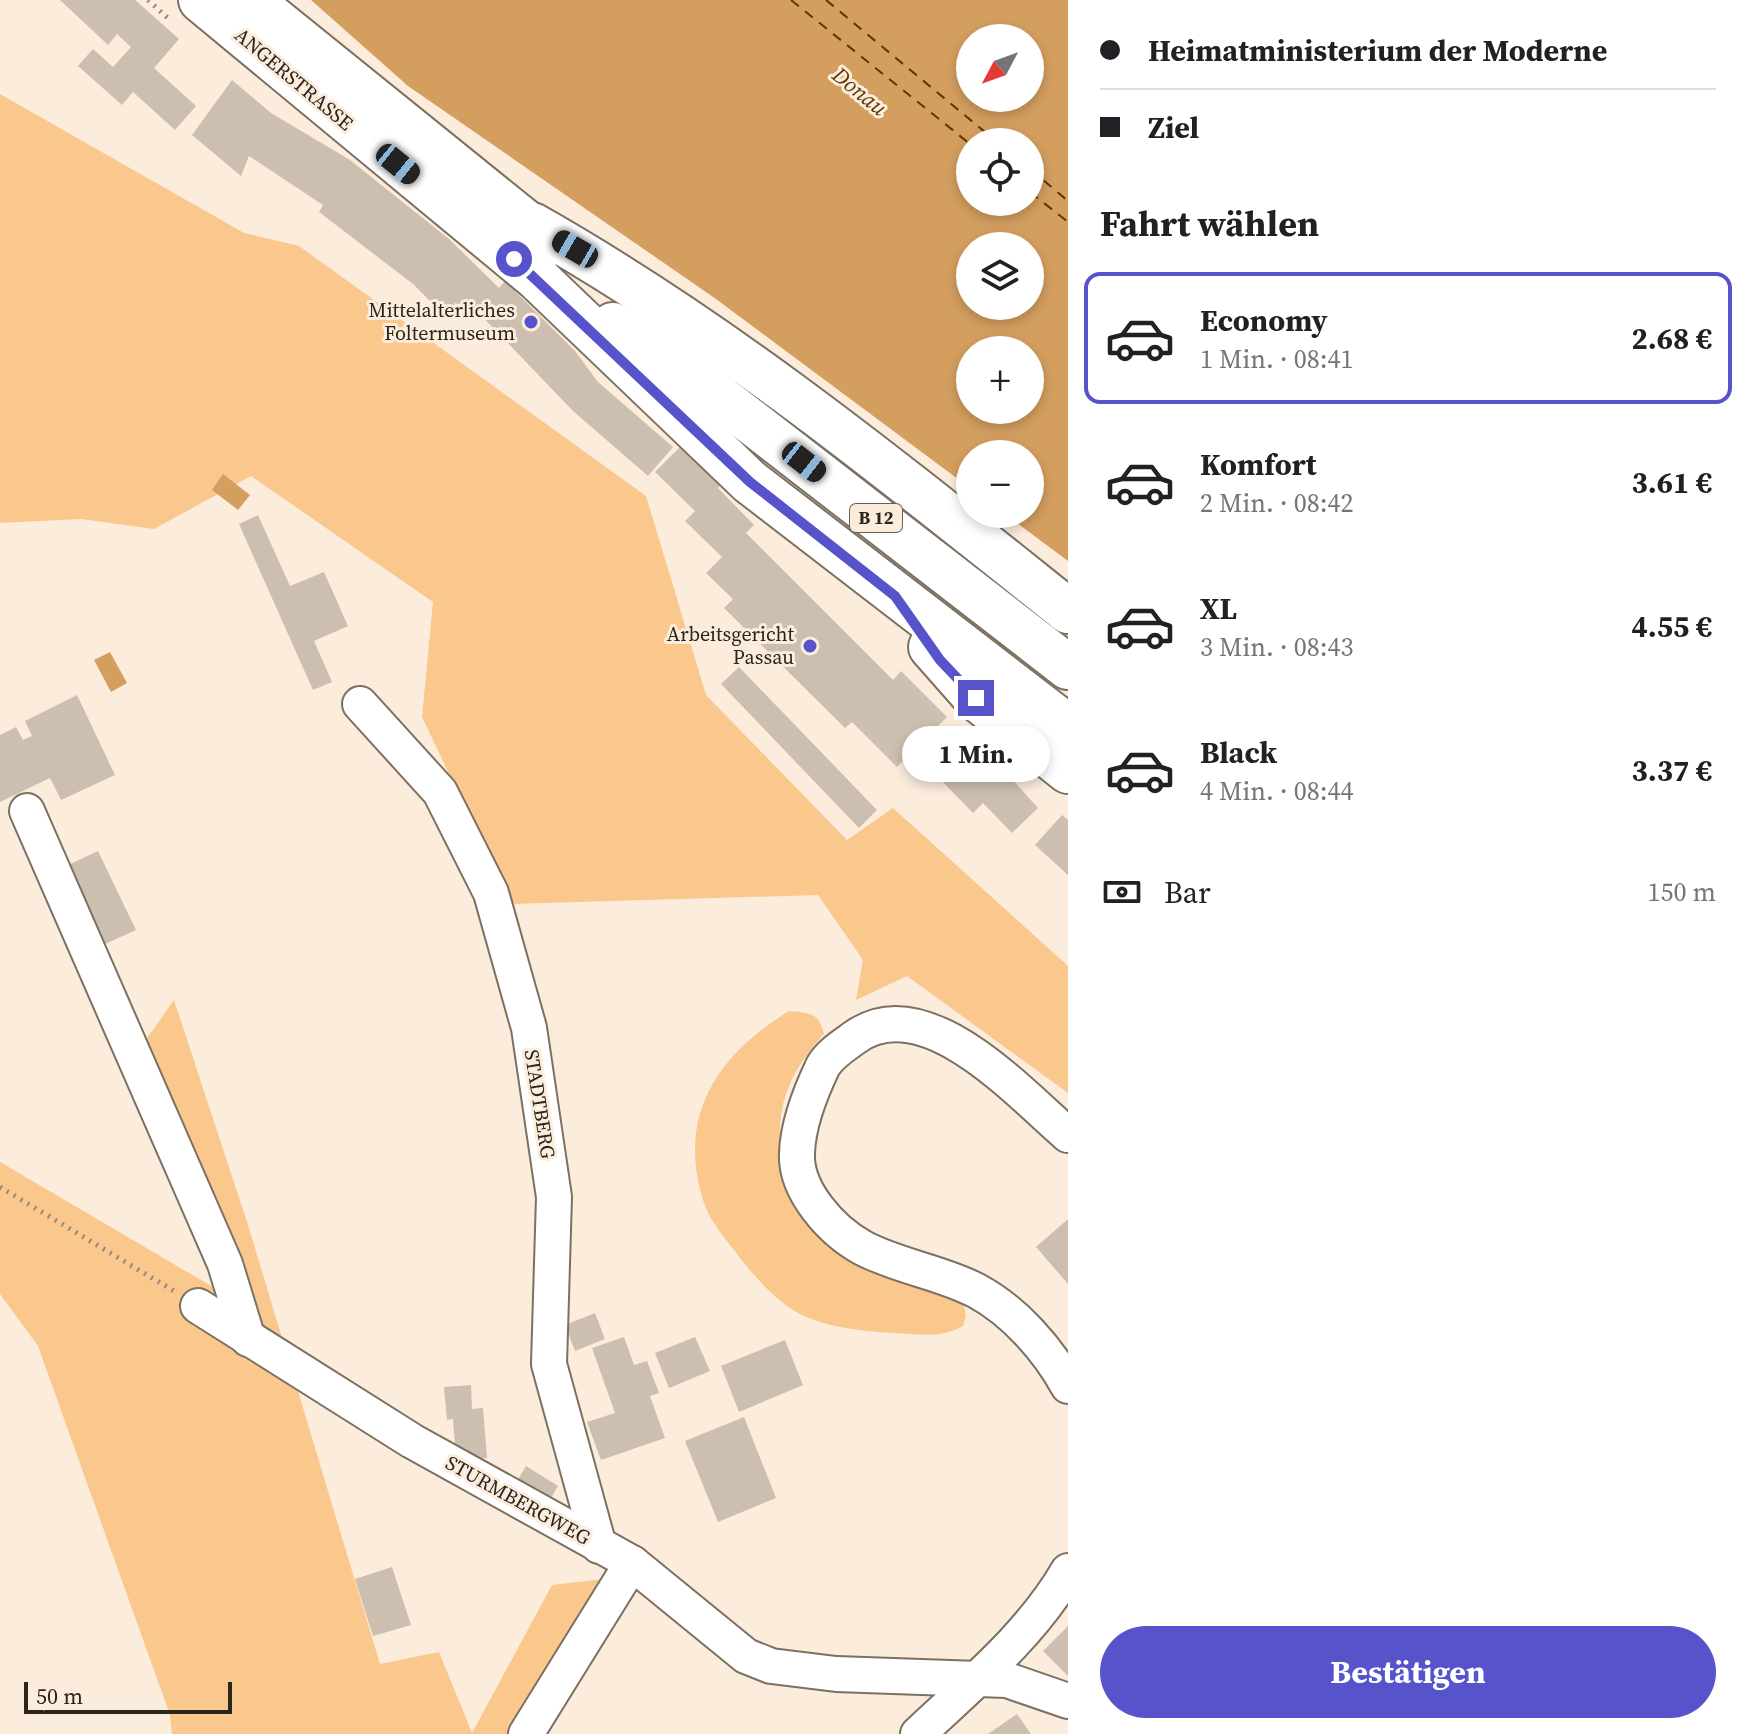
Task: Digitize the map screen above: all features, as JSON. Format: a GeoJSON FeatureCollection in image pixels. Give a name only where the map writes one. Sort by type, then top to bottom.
{"type":"FeatureCollection","features":[{"type":"Feature","properties":{"kind":"main road","name":"ANGERSTRASSE"},"geometry":{"type":"LineString","coordinates":[[201,0],[537,278]]}},
{"type":"Feature","properties":{"kind":"main road","name":"ANGERSTRASSE"},"geometry":{"type":"LineString","coordinates":[[250,0],[532,225]]}},
{"type":"Feature","properties":{"kind":"main road","name":"B 12"},"geometry":{"type":"LineString","coordinates":[[532,225],[683,369]]}},
{"type":"Feature","properties":{"kind":"main road"},"geometry":{"type":"LineString","coordinates":[[532,225],[618,273],[757,367],[1068,611]]}},
{"type":"Feature","properties":{"kind":"main road","name":"B 12"},"geometry":{"type":"LineString","coordinates":[[537,278],[683,369],[1068,667]]}},
{"type":"Feature","properties":{"kind":"main road"},"geometry":{"type":"LineString","coordinates":[[537,278],[750,482],[1068,727]]}},
{"type":"Feature","properties":{"kind":"main road"},"geometry":{"type":"LineString","coordinates":[[895,596],[940,660],[976,698],[1068,771]]}},
{"type":"Feature","properties":{"kind":"street","name":"STADTBERG"},"geometry":{"type":"LineString","coordinates":[[360,704],[440,792],[491,893],[529,1028],[554,1197],[549,1364],[599,1546]]}},
{"type":"Feature","properties":{"kind":"street"},"geometry":{"type":"LineString","coordinates":[[27,811],[225,1264],[248,1339]]}},
{"type":"Feature","properties":{"kind":"street"},"geometry":{"type":"LineString","coordinates":[[1068,1135],[963,1046],[910,1024],[886,1025],[860,1033],[825,1063],[806,1109],[796,1155],[814,1204],[842,1234],[864,1248],[977,1291],[1008,1314],[1042,1347],[1068,1386]]}},
{"type":"Feature","properties":{"kind":"street","name":"STURMBERGWEG"},"geometry":{"type":"LineString","coordinates":[[198,1306],[412,1441],[632,1563],[727,1643],[771,1666],[836,1674],[1007,1680],[1068,1701]]}},
{"type":"Feature","properties":{"kind":"street"},"geometry":{"type":"LineString","coordinates":[[526,1734],[632,1563]]}},
{"type":"Feature","properties":{"kind":"street"},"geometry":{"type":"LineString","coordinates":[[918,1734],[974,1681],[1052,1599],[1068,1571]]}},
{"type":"Feature","properties":{"kind":"path"},"geometry":{"type":"LineString","coordinates":[[0,1187],[198,1306]]}},
{"type":"Feature","properties":{"kind":"shaded area"},"geometry":{"type":"Polygon","coordinates":[[[0,94],[244,233],[299,246],[646,496],[706,695],[847,840],[893,808],[1068,966],[1068,1093],[907,976],[856,1000],[863,960],[818,895],[511,904],[422,717],[433,602],[251,476],[154,529],[81,519],[0,523],[0,94]]]}},
{"type":"Feature","properties":{"kind":"shaded area"},"geometry":{"type":"Polygon","coordinates":[[[174,1000],[248,1225],[380,1664],[439,1652],[472,1733],[552,1585],[614,1578],[521,1734],[172,1734],[170,1715],[38,1346],[0,1294],[0,1162],[235,1300],[143,1044],[174,1000]]]}},
{"type":"Feature","properties":{"kind":"shaded area"},"geometry":{"type":"Polygon","coordinates":[[[789,1011],[812,1015],[819,1021],[824,1034],[797,1070],[783,1105],[781,1142],[788,1185],[963,1301],[966,1316],[963,1326],[938,1334],[921,1335],[859,1330],[804,1316],[776,1297],[759,1280],[710,1217],[697,1172],[695,1143],[699,1116],[723,1069],[741,1048],[789,1011]]]}},
{"type":"Feature","properties":{"kind":"water","name":"Donau"},"geometry":{"type":"Polygon","coordinates":[[[311,0],[1068,0],[1068,561],[1024,528],[1044,528],[1044,440],[956,440],[956,478],[716,299],[408,86],[311,0]]]}},
{"type":"Feature","properties":{"kind":"water"},"geometry":{"type":"Polygon","coordinates":[[[223,474],[250,495],[238,510],[212,490],[223,474]]]}},
{"type":"Feature","properties":{"kind":"water"},"geometry":{"type":"Polygon","coordinates":[[[110,652],[127,683],[111,692],[94,660],[110,652]]]}},
{"type":"Feature","properties":{"kind":"building"},"geometry":{"type":"Polygon","coordinates":[[[60,0],[135,0],[179,39],[154,68],[196,106],[175,130],[133,92],[122,105],[78,66],[93,49],[113,67],[131,47],[117,34],[108,45],[60,0]]]}},
{"type":"Feature","properties":{"kind":"building"},"geometry":{"type":"Polygon","coordinates":[[[232,80],[271,113],[350,160],[449,239],[499,288],[505,281],[575,351],[598,382],[673,447],[648,476],[573,411],[476,310],[455,303],[447,318],[413,284],[319,212],[323,205],[249,156],[241,176],[192,135],[232,80]]]}},
{"type":"Feature","properties":{"kind":"building"},"geometry":{"type":"Polygon","coordinates":[[[683,444],[722,483],[718,488],[754,525],[746,533],[893,680],[901,671],[947,717],[897,767],[852,722],[845,728],[724,608],[733,599],[706,573],[722,557],[685,521],[695,511],[655,472],[683,444]]]}},
{"type":"Feature","properties":{"kind":"building"},"geometry":{"type":"Polygon","coordinates":[[[258,515],[290,586],[324,572],[348,626],[314,641],[332,682],[313,690],[239,524],[258,515]]]}},
{"type":"Feature","properties":{"kind":"building"},"geometry":{"type":"Polygon","coordinates":[[[739,667],[877,810],[859,828],[721,684],[739,667]]]}},
{"type":"Feature","properties":{"kind":"building"},"geometry":{"type":"Polygon","coordinates":[[[77,695],[115,775],[61,800],[50,778],[0,802],[0,735],[16,727],[23,740],[32,736],[25,721],[77,695]]]}},
{"type":"Feature","properties":{"kind":"building"},"geometry":{"type":"Polygon","coordinates":[[[975,738],[1038,808],[1012,833],[983,803],[973,813],[936,775],[975,738]]]}},
{"type":"Feature","properties":{"kind":"building"},"geometry":{"type":"Polygon","coordinates":[[[1062,815],[1068,820],[1068,875],[1035,845],[1062,815]]]}},
{"type":"Feature","properties":{"kind":"building"},"geometry":{"type":"Polygon","coordinates":[[[98,851],[136,930],[103,945],[66,866],[98,851]]]}},
{"type":"Feature","properties":{"kind":"building"},"geometry":{"type":"Polygon","coordinates":[[[1068,1219],[1068,1284],[1036,1247],[1068,1219]]]}},
{"type":"Feature","properties":{"kind":"building"},"geometry":{"type":"Polygon","coordinates":[[[595,1313],[605,1339],[575,1351],[565,1325],[595,1313]]]}},
{"type":"Feature","properties":{"kind":"building"},"geometry":{"type":"Polygon","coordinates":[[[624,1337],[634,1365],[647,1361],[659,1393],[650,1396],[665,1438],[601,1460],[587,1422],[615,1413],[592,1348],[624,1337]]]}},
{"type":"Feature","properties":{"kind":"building"},"geometry":{"type":"Polygon","coordinates":[[[695,1337],[710,1371],[669,1388],[655,1353],[695,1337]]]}},
{"type":"Feature","properties":{"kind":"building"},"geometry":{"type":"Polygon","coordinates":[[[785,1340],[803,1385],[739,1412],[721,1366],[785,1340]]]}},
{"type":"Feature","properties":{"kind":"building"},"geometry":{"type":"Polygon","coordinates":[[[471,1385],[472,1409],[483,1408],[487,1458],[456,1460],[453,1419],[447,1420],[444,1387],[471,1385]]]}},
{"type":"Feature","properties":{"kind":"building"},"geometry":{"type":"Polygon","coordinates":[[[744,1417],[776,1498],[718,1522],[685,1441],[744,1417]]]}},
{"type":"Feature","properties":{"kind":"building"},"geometry":{"type":"Polygon","coordinates":[[[526,1466],[558,1486],[545,1508],[513,1488],[526,1466]]]}},
{"type":"Feature","properties":{"kind":"building"},"geometry":{"type":"Polygon","coordinates":[[[392,1567],[411,1625],[373,1636],[355,1579],[392,1567]]]}},
{"type":"Feature","properties":{"kind":"building"},"geometry":{"type":"Polygon","coordinates":[[[1068,1626],[1068,1676],[1043,1651],[1068,1626]]]}},
{"type":"Feature","properties":{"kind":"building"},"geometry":{"type":"Polygon","coordinates":[[[1017,1714],[1031,1734],[988,1734],[1017,1714]]]}},
{"type":"Feature","properties":{"kind":"ferry route"},"geometry":{"type":"LineString","coordinates":[[791,0],[956,133]]}},
{"type":"Feature","properties":{"kind":"ferry route"},"geometry":{"type":"LineString","coordinates":[[826,0],[980,128]]}},
{"type":"Feature","properties":{"kind":"ferry route"},"geometry":{"type":"LineString","coordinates":[[1044,181],[1068,201]]}},
{"type":"Feature","properties":{"kind":"ferry route"},"geometry":{"type":"LineString","coordinates":[[1044,203],[1068,222]]}},
{"type":"Feature","properties":{"kind":"place","name":"Mittelalterliches Foltermuseum"},"geometry":{"type":"Point","coordinates":[531,322]}},
{"type":"Feature","properties":{"kind":"place","name":"Arbeitsgericht Passau"},"geometry":{"type":"Point","coordinates":[810,646]}},
{"type":"Feature","properties":{"kind":"route"},"geometry":{"type":"LineString","coordinates":[[514,259],[750,482],[895,596],[940,660],[976,698]]}}]}
